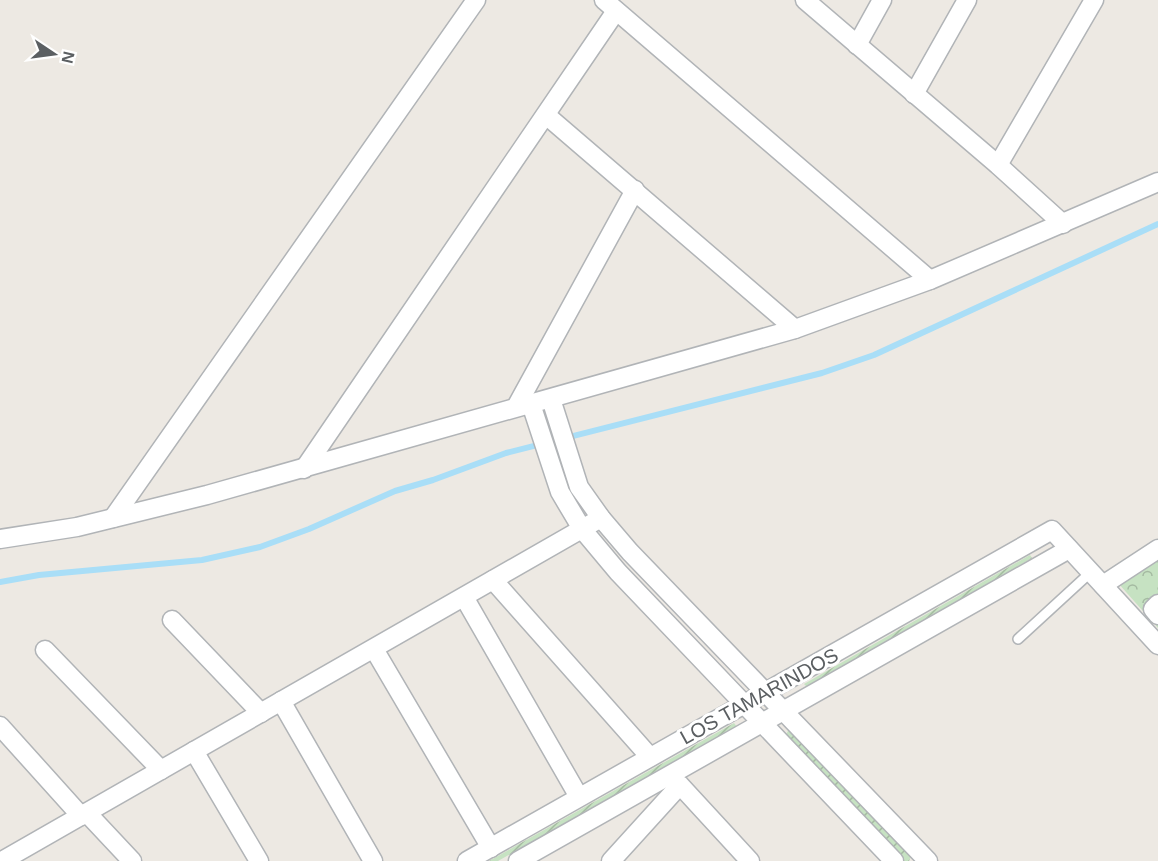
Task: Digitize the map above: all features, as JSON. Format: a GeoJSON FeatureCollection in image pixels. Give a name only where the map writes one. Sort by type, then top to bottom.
{"type":"FeatureCollection","features":[{"type":"Feature","properties":{"kind":"street"},"geometry":{"type":"LineString","coordinates":[[113,518],[477,0]]}},
{"type":"Feature","properties":{"kind":"street"},"geometry":{"type":"LineString","coordinates":[[805,0],[998,165],[1063,224]]}},
{"type":"Feature","properties":{"kind":"street"},"geometry":{"type":"LineString","coordinates":[[857,45],[882,0]]}},
{"type":"Feature","properties":{"kind":"street"},"geometry":{"type":"LineString","coordinates":[[914,94],[967,0]]}},
{"type":"Feature","properties":{"kind":"street"},"geometry":{"type":"LineString","coordinates":[[998,165],[1094,0]]}},
{"type":"Feature","properties":{"kind":"street"},"geometry":{"type":"LineString","coordinates":[[304,469],[546,115],[610,6],[930,280]]}},
{"type":"Feature","properties":{"kind":"street"},"geometry":{"type":"LineString","coordinates":[[546,115],[795,329]]}},
{"type":"Feature","properties":{"kind":"street"},"geometry":{"type":"LineString","coordinates":[[0,539],[44,533],[113,518],[304,469],[795,329],[930,280],[1158,182]]}},
{"type":"Feature","properties":{"kind":"street"},"geometry":{"type":"LineString","coordinates":[[635,190],[524,406],[560,492],[582,529],[618,572],[894,861]]}},
{"type":"Feature","properties":{"kind":"street"},"geometry":{"type":"LineString","coordinates":[[551,399],[579,487],[601,518],[630,552],[928,861]]}},
{"type":"Feature","properties":{"kind":"street"},"geometry":{"type":"LineString","coordinates":[[2,861],[601,518]]}},
{"type":"Feature","properties":{"kind":"street","name":"LOS TAMARINDOS"},"geometry":{"type":"LineString","coordinates":[[467,861],[1052,530],[1069,549],[518,861]]}},
{"type":"Feature","properties":{"kind":"street"},"geometry":{"type":"LineString","coordinates":[[1069,549],[1158,645]]}},
{"type":"Feature","properties":{"kind":"street"},"geometry":{"type":"LineString","coordinates":[[1097,579],[1157,551]]}},
{"type":"Feature","properties":{"kind":"street"},"geometry":{"type":"LineString","coordinates":[[492,580],[650,757]]}},
{"type":"Feature","properties":{"kind":"street"},"geometry":{"type":"LineString","coordinates":[[464,597],[579,797]]}},
{"type":"Feature","properties":{"kind":"street"},"geometry":{"type":"LineString","coordinates":[[1158,604],[1152,609],[1158,615]]}},
{"type":"Feature","properties":{"kind":"street"},"geometry":{"type":"LineString","coordinates":[[172,620],[261,713]]}},
{"type":"Feature","properties":{"kind":"street"},"geometry":{"type":"LineString","coordinates":[[374,649],[491,848]]}},
{"type":"Feature","properties":{"kind":"street"},"geometry":{"type":"LineString","coordinates":[[45,650],[160,771]]}},
{"type":"Feature","properties":{"kind":"street"},"geometry":{"type":"LineString","coordinates":[[281,701],[374,861]]}},
{"type":"Feature","properties":{"kind":"street"},"geometry":{"type":"LineString","coordinates":[[0,726],[132,861]]}},
{"type":"Feature","properties":{"kind":"street"},"geometry":{"type":"LineString","coordinates":[[194,751],[258,861]]}},
{"type":"Feature","properties":{"kind":"street"},"geometry":{"type":"LineString","coordinates":[[611,861],[680,785],[748,860]]}},
{"type":"Feature","properties":{"kind":"lane"},"geometry":{"type":"LineString","coordinates":[[1018,639],[1097,579]]}},
{"type":"Feature","properties":{"kind":"green space"},"geometry":{"type":"Polygon","coordinates":[[[1158,543],[1158,628],[1110,574],[1158,543]]]}},
{"type":"Feature","properties":{"kind":"green space"},"geometry":{"type":"Polygon","coordinates":[[[1030,555],[1032,558],[808,688],[804,684],[1030,555]]]}},
{"type":"Feature","properties":{"kind":"green space"},"geometry":{"type":"Polygon","coordinates":[[[734,723],[737,727],[498,861],[489,861],[734,723]]]}},
{"type":"Feature","properties":{"kind":"green space"},"geometry":{"type":"Polygon","coordinates":[[[788,731],[792,731],[912,854],[909,861],[903,861],[784,738],[788,731]]]}},
{"type":"Feature","properties":{"kind":"waterway"},"geometry":{"type":"LineString","coordinates":[[0,582],[39,575],[202,560],[260,547],[309,529],[395,491],[433,480],[506,453],[822,373],[874,355],[1158,224]]}}]}
